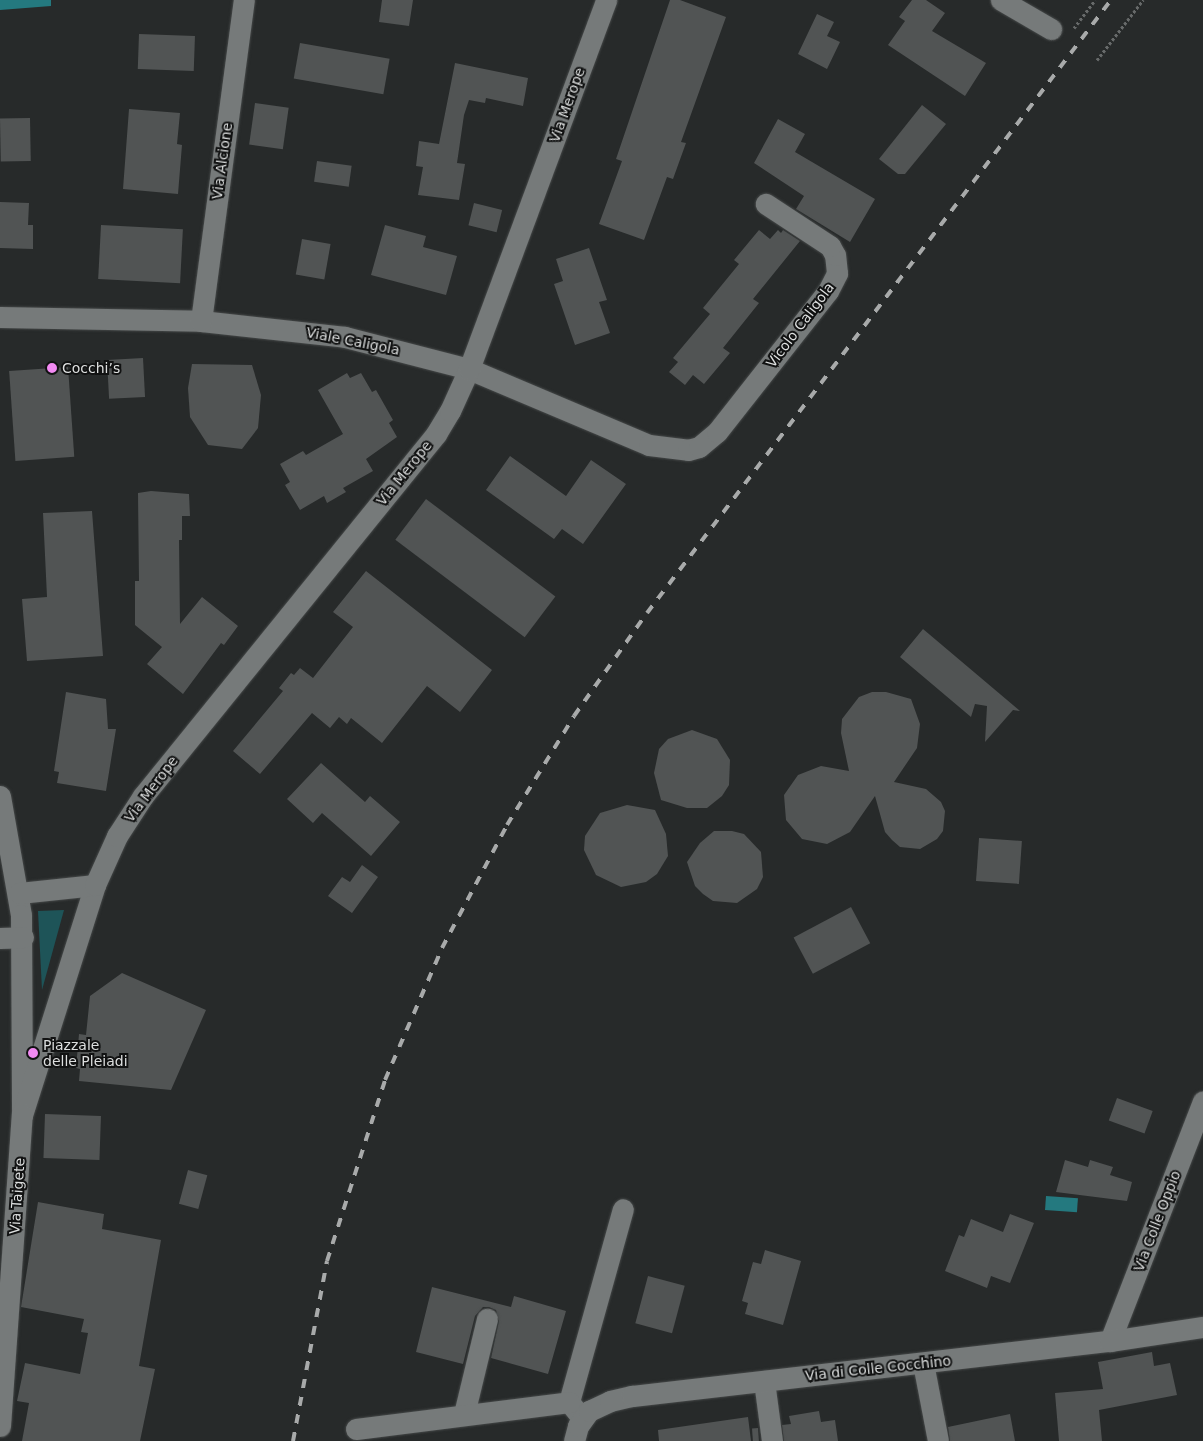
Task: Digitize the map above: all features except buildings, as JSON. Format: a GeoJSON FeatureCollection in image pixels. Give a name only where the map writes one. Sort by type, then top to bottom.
{"type":"FeatureCollection","features":[{"type":"Feature","properties":{"kind":"street","name":"Via Alcione"},"geometry":{"type":"LineString","coordinates":[[201,321],[244,0]]}},
{"type":"Feature","properties":{"kind":"street","name":"Via Merope"},"geometry":{"type":"LineString","coordinates":[[95,885],[105,861],[134,809],[436,434],[457,399],[606,0]]}},
{"type":"Feature","properties":{"kind":"street"},"geometry":{"type":"LineString","coordinates":[[1001,0],[1061,31]]}},
{"type":"Feature","properties":{"kind":"street","name":"Vicolo Caligola"},"geometry":{"type":"LineString","coordinates":[[688,450],[699,447],[717,432],[828,291],[836,273],[835,255],[830,246],[766,204]]}},
{"type":"Feature","properties":{"kind":"street","name":"Viale Caligola"},"geometry":{"type":"LineString","coordinates":[[0,317],[201,321],[344,337],[469,369],[649,445],[688,450]]}},
{"type":"Feature","properties":{"kind":"street"},"geometry":{"type":"LineString","coordinates":[[0,796],[19,894],[22,937],[22,1115]]}},
{"type":"Feature","properties":{"kind":"street"},"geometry":{"type":"LineString","coordinates":[[19,894],[95,885],[22,1115]]}},
{"type":"Feature","properties":{"kind":"street"},"geometry":{"type":"LineString","coordinates":[[0,938],[22,937]]}},
{"type":"Feature","properties":{"kind":"street","name":"Via Colle Oppio"},"geometry":{"type":"LineString","coordinates":[[1110,1341],[1203,1101]]}},
{"type":"Feature","properties":{"kind":"street","name":"Via Taigete"},"geometry":{"type":"LineString","coordinates":[[0,1426],[22,1115]]}},
{"type":"Feature","properties":{"kind":"street"},"geometry":{"type":"LineString","coordinates":[[574,1441],[576,1410],[623,1209]]}},
{"type":"Feature","properties":{"kind":"street"},"geometry":{"type":"LineString","coordinates":[[464,1414],[487,1318]]}},
{"type":"Feature","properties":{"kind":"street","name":"Via di Colle Cocchino"},"geometry":{"type":"LineString","coordinates":[[576,1410],[620,1398],[923,1364],[1110,1341],[1203,1327]]}},
{"type":"Feature","properties":{"kind":"street"},"geometry":{"type":"LineString","coordinates":[[923,1364],[938,1441]]}},
{"type":"Feature","properties":{"kind":"street"},"geometry":{"type":"LineString","coordinates":[[764,1381],[772,1441]]}},
{"type":"Feature","properties":{"kind":"street"},"geometry":{"type":"LineString","coordinates":[[356,1430],[464,1414],[576,1410]]}},
{"type":"Feature","properties":{"kind":"path"},"geometry":{"type":"LineString","coordinates":[[1061,31],[1095,0]]}},
{"type":"Feature","properties":{"kind":"path"},"geometry":{"type":"LineString","coordinates":[[1097,60],[1143,0]]}},
{"type":"Feature","properties":{"kind":"shaded area"},"geometry":{"type":"Polygon","coordinates":[[[0,0],[51,0],[51,6],[0,10],[0,0]]]}},
{"type":"Feature","properties":{"kind":"shaded area"},"geometry":{"type":"Polygon","coordinates":[[[64,910],[42,990],[38,911],[64,910]]]}},
{"type":"Feature","properties":{"kind":"shaded area"},"geometry":{"type":"Polygon","coordinates":[[[1046,1196],[1078,1198],[1077,1212],[1045,1210],[1046,1196]]]}},
{"type":"Feature","properties":{"kind":"railway"},"geometry":{"type":"LineString","coordinates":[[293,1441],[327,1261],[385,1080],[442,948],[507,825],[574,716],[647,613],[1111,0]]}},
{"type":"Feature","properties":{"kind":"place","name":"Cocchi’s"},"geometry":{"type":"Point","coordinates":[52,368]}},
{"type":"Feature","properties":{"kind":"place","name":"Piazzale delle Pleiadi"},"geometry":{"type":"Point","coordinates":[33,1053]}}]}
